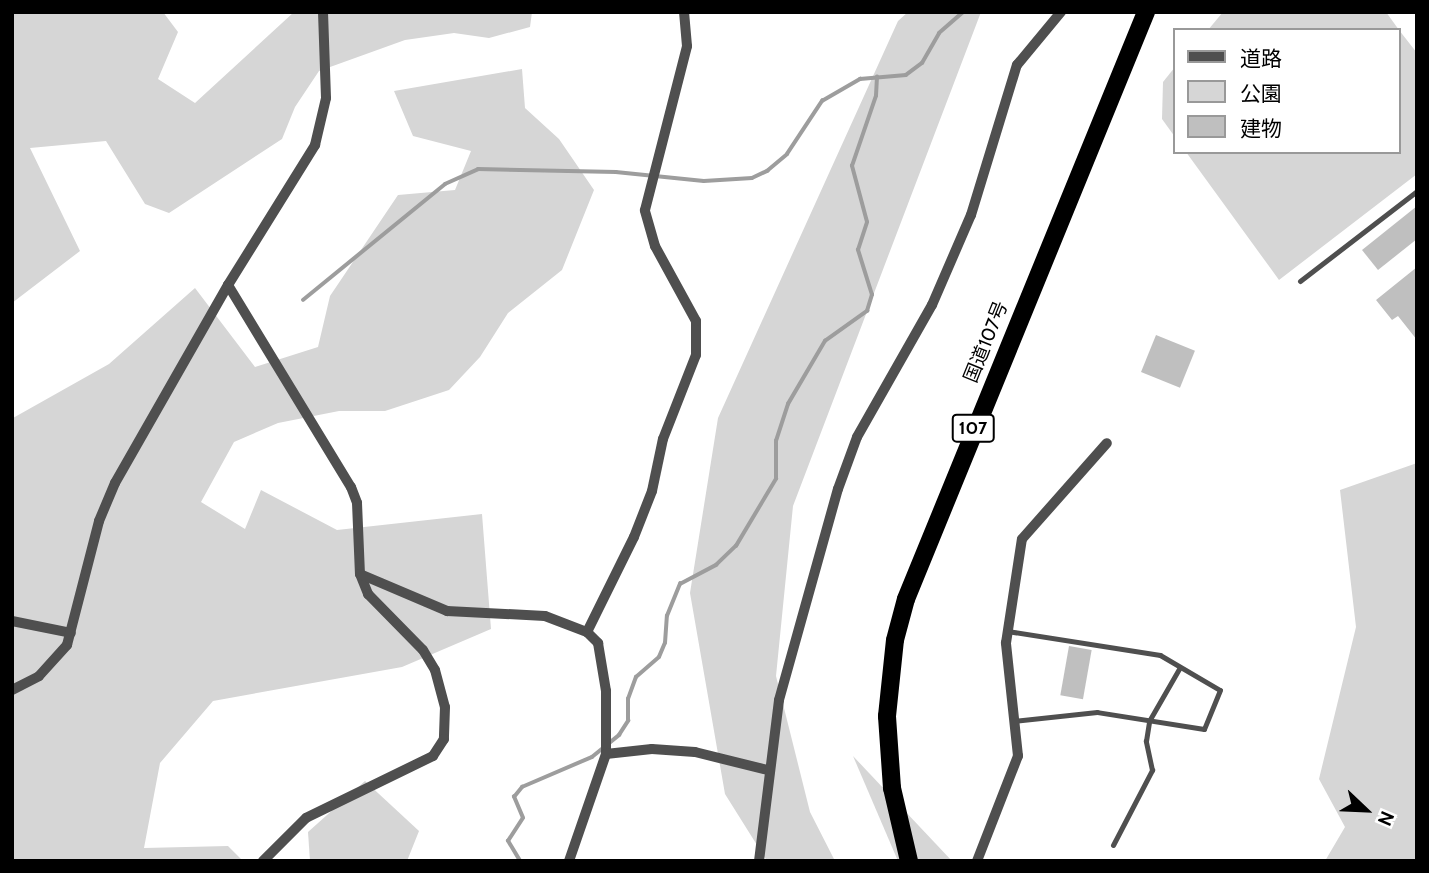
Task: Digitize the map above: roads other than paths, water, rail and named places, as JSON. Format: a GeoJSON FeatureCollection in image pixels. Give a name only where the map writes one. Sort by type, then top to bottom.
{"type":"FeatureCollection","features":[{"type":"Feature","properties":{"kind":"highway","name":"国道107号"},"geometry":{"type":"LineString","coordinates":[[909,861],[892,788],[887,716],[895,640],[906,599],[1146,12]]}},
{"type":"Feature","properties":{"kind":"street"},"geometry":{"type":"LineString","coordinates":[[12,690],[59,659],[71,633],[99,521],[115,483],[228,285],[314,145],[324,122],[323,12]]}},
{"type":"Feature","properties":{"kind":"street"},"geometry":{"type":"LineString","coordinates":[[587,632],[652,491],[663,439],[696,355],[696,321],[655,246],[645,210],[687,46],[684,12]]}},
{"type":"Feature","properties":{"kind":"street"},"geometry":{"type":"LineString","coordinates":[[759,861],[768,770],[779,700],[816,557],[852,450],[932,305],[971,215],[1017,65],[1062,12]]}},
{"type":"Feature","properties":{"kind":"street"},"geometry":{"type":"LineString","coordinates":[[228,285],[351,487],[357,503],[360,574],[368,594],[423,650],[435,670],[445,707],[444,739],[433,756],[306,818],[262,861]]}},
{"type":"Feature","properties":{"kind":"street"},"geometry":{"type":"LineString","coordinates":[[977,861],[1018,756],[1007,631],[1022,539],[1107,443]]}},
{"type":"Feature","properties":{"kind":"street"},"geometry":{"type":"LineString","coordinates":[[360,574],[447,611],[545,616],[587,632],[598,643],[606,691],[606,754],[569,861]]}},
{"type":"Feature","properties":{"kind":"street"},"geometry":{"type":"LineString","coordinates":[[12,621],[71,633]]}},
{"type":"Feature","properties":{"kind":"street"},"geometry":{"type":"LineString","coordinates":[[606,754],[652,749],[695,752],[768,770]]}},
{"type":"Feature","properties":{"kind":"lane"},"geometry":{"type":"LineString","coordinates":[[1300,281],[1417,191]]}},
{"type":"Feature","properties":{"kind":"lane"},"geometry":{"type":"LineString","coordinates":[[1007,631],[1160,655],[1220,690],[1204,729],[1097,712],[1014,721]]}},
{"type":"Feature","properties":{"kind":"lane"},"geometry":{"type":"LineString","coordinates":[[1114,845],[1153,770],[1146,741],[1149,721],[1180,667]]}},
{"type":"Feature","properties":{"kind":"waterway"},"geometry":{"type":"LineString","coordinates":[[303,300],[445,184],[478,169],[616,172],[704,181],[752,178],[767,171],[787,154],[822,101],[860,79],[906,75],[922,63],[939,33],[963,12]]}},
{"type":"Feature","properties":{"kind":"waterway"},"geometry":{"type":"LineString","coordinates":[[520,861],[508,841],[523,818],[514,797],[522,787],[592,757],[619,735],[628,721],[628,699],[636,677],[659,657],[665,643],[667,616],[680,584],[716,565],[736,546],[776,479],[776,441],[788,404],[825,341],[867,311],[872,295],[858,250],[867,222],[852,166],[876,96],[877,77]]}}]}
